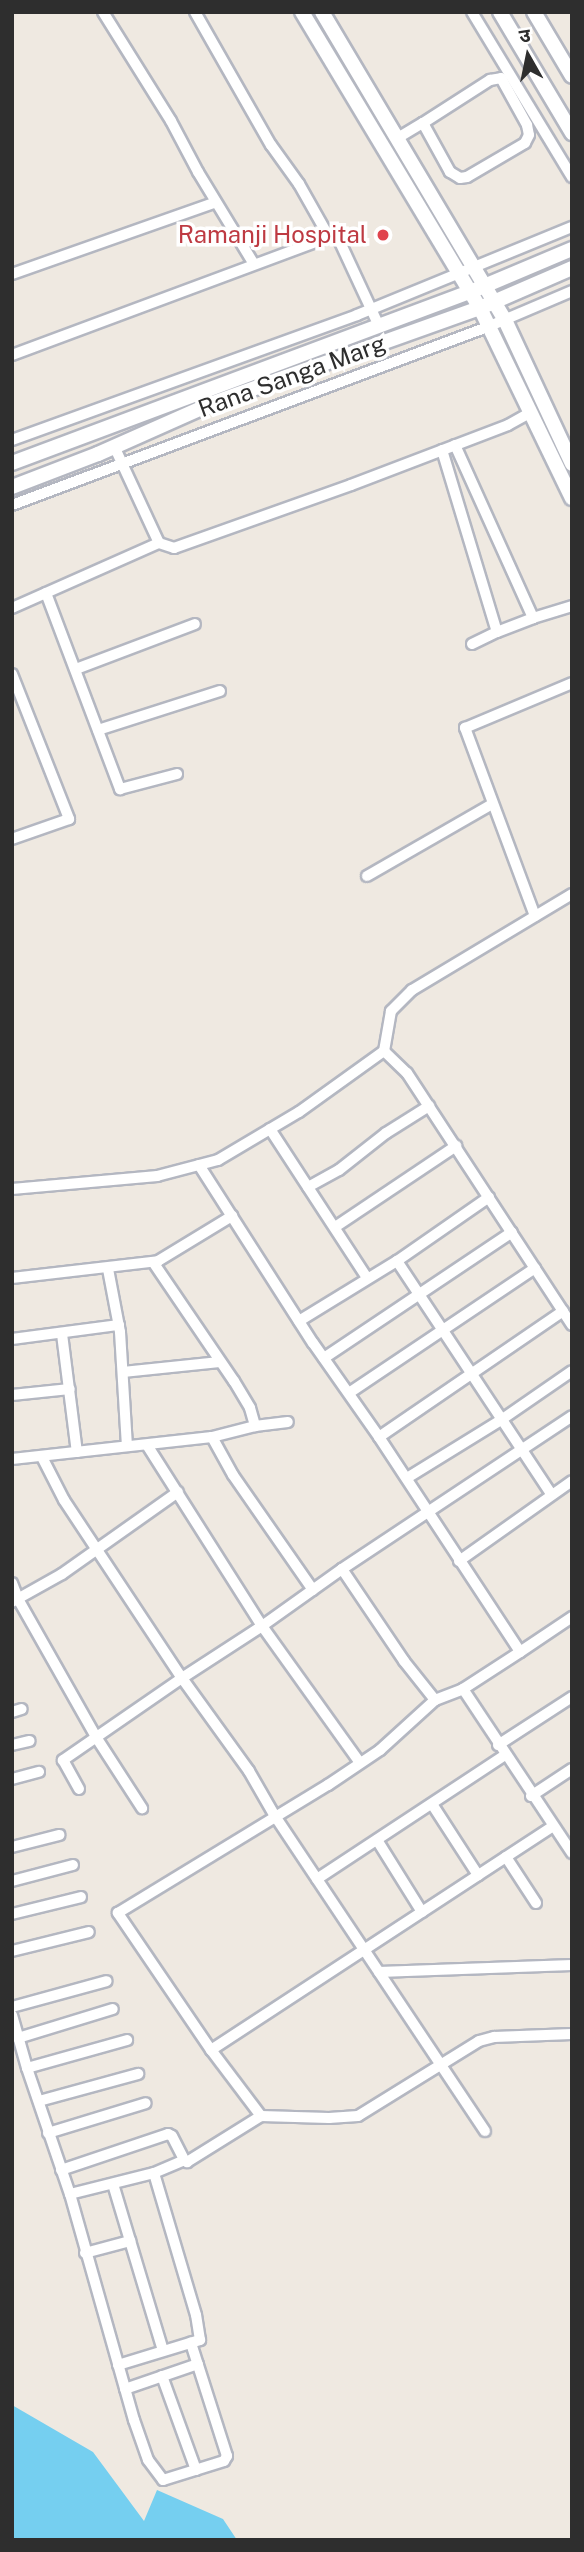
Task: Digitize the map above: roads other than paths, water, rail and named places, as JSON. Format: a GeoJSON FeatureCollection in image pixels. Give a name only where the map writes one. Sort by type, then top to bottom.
{"type":"FeatureCollection","features":[{"type":"Feature","properties":{"kind":"main road"},"geometry":{"type":"LineString","coordinates":[[302,12],[394,169],[467,269],[485,286],[490,327],[572,498]]}},
{"type":"Feature","properties":{"kind":"main road"},"geometry":{"type":"LineString","coordinates":[[323,12],[467,269],[470,292],[504,318],[566,436],[572,464]]}},
{"type":"Feature","properties":{"kind":"main road"},"geometry":{"type":"LineString","coordinates":[[500,12],[572,133]]}},
{"type":"Feature","properties":{"kind":"main road"},"geometry":{"type":"LineString","coordinates":[[534,12],[572,76]]}},
{"type":"Feature","properties":{"kind":"main road","name":"Rana Sanga Marg"},"geometry":{"type":"LineString","coordinates":[[12,463],[470,292],[572,249]]}},
{"type":"Feature","properties":{"kind":"main road","name":"Rana Sanga Marg"},"geometry":{"type":"LineString","coordinates":[[12,487],[213,403],[487,305],[572,268]]}},
{"type":"Feature","properties":{"kind":"street"},"geometry":{"type":"LineString","coordinates":[[103,12],[172,121],[216,202],[254,264]]}},
{"type":"Feature","properties":{"kind":"street"},"geometry":{"type":"LineString","coordinates":[[195,12],[271,145],[299,184],[329,237]]}},
{"type":"Feature","properties":{"kind":"street"},"geometry":{"type":"LineString","coordinates":[[423,122],[450,172],[460,178],[467,177],[525,143],[529,135],[527,125],[476,13]]}},
{"type":"Feature","properties":{"kind":"street"},"geometry":{"type":"LineString","coordinates":[[396,139],[490,80],[505,76]]}},
{"type":"Feature","properties":{"kind":"street"},"geometry":{"type":"LineString","coordinates":[[505,76],[572,177]]}},
{"type":"Feature","properties":{"kind":"street"},"geometry":{"type":"LineString","coordinates":[[12,274],[216,202]]}},
{"type":"Feature","properties":{"kind":"street"},"geometry":{"type":"LineString","coordinates":[[12,440],[371,309],[572,227]]}},
{"type":"Feature","properties":{"kind":"street"},"geometry":{"type":"LineString","coordinates":[[12,355],[329,237],[340,240],[379,326]]}},
{"type":"Feature","properties":{"kind":"street"},"geometry":{"type":"LineString","coordinates":[[12,505],[490,327],[504,318],[572,292]]}},
{"type":"Feature","properties":{"kind":"street"},"geometry":{"type":"LineString","coordinates":[[114,446],[159,542],[174,548],[456,445],[531,412]]}},
{"type":"Feature","properties":{"kind":"street"},"geometry":{"type":"LineString","coordinates":[[456,445],[533,618]]}},
{"type":"Feature","properties":{"kind":"street"},"geometry":{"type":"LineString","coordinates":[[442,450],[497,632]]}},
{"type":"Feature","properties":{"kind":"street"},"geometry":{"type":"LineString","coordinates":[[12,608],[159,542]]}},
{"type":"Feature","properties":{"kind":"street"},"geometry":{"type":"LineString","coordinates":[[46,593],[120,789],[177,774]]}},
{"type":"Feature","properties":{"kind":"street"},"geometry":{"type":"LineString","coordinates":[[472,644],[533,618],[572,606]]}},
{"type":"Feature","properties":{"kind":"street"},"geometry":{"type":"LineString","coordinates":[[76,669],[195,624]]}},
{"type":"Feature","properties":{"kind":"street"},"geometry":{"type":"LineString","coordinates":[[12,674],[69,819],[12,839]]}},
{"type":"Feature","properties":{"kind":"street"},"geometry":{"type":"LineString","coordinates":[[535,916],[465,728],[572,683]]}},
{"type":"Feature","properties":{"kind":"street"},"geometry":{"type":"LineString","coordinates":[[98,730],[219,691]]}},
{"type":"Feature","properties":{"kind":"street"},"geometry":{"type":"LineString","coordinates":[[367,876],[492,804]]}},
{"type":"Feature","properties":{"kind":"street"},"geometry":{"type":"LineString","coordinates":[[12,1189],[158,1175],[218,1160],[299,1112],[384,1051],[391,1011],[412,990],[572,894]]}},
{"type":"Feature","properties":{"kind":"street"},"geometry":{"type":"LineString","coordinates":[[384,1051],[407,1073],[572,1325]]}},
{"type":"Feature","properties":{"kind":"street"},"geometry":{"type":"LineString","coordinates":[[308,1187],[339,1170],[386,1133],[429,1106]]}},
{"type":"Feature","properties":{"kind":"street"},"geometry":{"type":"LineString","coordinates":[[270,1129],[366,1278]]}},
{"type":"Feature","properties":{"kind":"street"},"geometry":{"type":"LineString","coordinates":[[335,1227],[456,1146]]}},
{"type":"Feature","properties":{"kind":"street"},"geometry":{"type":"LineString","coordinates":[[199,1165],[299,1321],[407,1478],[520,1652]]}},
{"type":"Feature","properties":{"kind":"street"},"geometry":{"type":"LineString","coordinates":[[299,1321],[397,1261],[489,1197]]}},
{"type":"Feature","properties":{"kind":"street"},"geometry":{"type":"LineString","coordinates":[[12,1278],[153,1262],[172,1254],[232,1216]]}},
{"type":"Feature","properties":{"kind":"street"},"geometry":{"type":"LineString","coordinates":[[324,1358],[512,1232]]}},
{"type":"Feature","properties":{"kind":"street"},"geometry":{"type":"LineString","coordinates":[[397,1261],[551,1494]]}},
{"type":"Feature","properties":{"kind":"street"},"geometry":{"type":"LineString","coordinates":[[153,1262],[250,1408],[255,1426]]}},
{"type":"Feature","properties":{"kind":"street"},"geometry":{"type":"LineString","coordinates":[[349,1393],[535,1268]]}},
{"type":"Feature","properties":{"kind":"street"},"geometry":{"type":"LineString","coordinates":[[108,1269],[118,1325],[127,1446]]}},
{"type":"Feature","properties":{"kind":"street"},"geometry":{"type":"LineString","coordinates":[[379,1437],[472,1376],[563,1311]]}},
{"type":"Feature","properties":{"kind":"street"},"geometry":{"type":"LineString","coordinates":[[12,1339],[118,1325]]}},
{"type":"Feature","properties":{"kind":"street"},"geometry":{"type":"LineString","coordinates":[[62,1334],[78,1452]]}},
{"type":"Feature","properties":{"kind":"street"},"geometry":{"type":"LineString","coordinates":[[123,1372],[219,1362]]}},
{"type":"Feature","properties":{"kind":"street"},"geometry":{"type":"LineString","coordinates":[[407,1478],[501,1420],[572,1371]]}},
{"type":"Feature","properties":{"kind":"street"},"geometry":{"type":"LineString","coordinates":[[12,1395],[70,1389]]}},
{"type":"Feature","properties":{"kind":"street"},"geometry":{"type":"LineString","coordinates":[[79,1789],[63,1760],[572,1416]]}},
{"type":"Feature","properties":{"kind":"street"},"geometry":{"type":"LineString","coordinates":[[12,1459],[212,1437],[255,1426],[288,1422]]}},
{"type":"Feature","properties":{"kind":"street"},"geometry":{"type":"LineString","coordinates":[[212,1437],[233,1475],[313,1590]]}},
{"type":"Feature","properties":{"kind":"street"},"geometry":{"type":"LineString","coordinates":[[147,1445],[262,1626],[360,1763]]}},
{"type":"Feature","properties":{"kind":"street"},"geometry":{"type":"LineString","coordinates":[[42,1457],[64,1500],[182,1678],[249,1771],[276,1818],[485,2131]]}},
{"type":"Feature","properties":{"kind":"street"},"geometry":{"type":"LineString","coordinates":[[459,1561],[572,1481]]}},
{"type":"Feature","properties":{"kind":"street"},"geometry":{"type":"LineString","coordinates":[[15,1601],[62,1574],[178,1492]]}},
{"type":"Feature","properties":{"kind":"street"},"geometry":{"type":"LineString","coordinates":[[342,1569],[404,1661],[435,1700]]}},
{"type":"Feature","properties":{"kind":"street"},"geometry":{"type":"LineString","coordinates":[[12,1583],[15,1601],[142,1808]]}},
{"type":"Feature","properties":{"kind":"street"},"geometry":{"type":"LineString","coordinates":[[261,2116],[211,2050],[118,1913],[276,1818],[401,1734],[421,1710],[435,1700],[463,1689],[572,1617]]}},
{"type":"Feature","properties":{"kind":"street"},"geometry":{"type":"LineString","coordinates":[[463,1689],[552,1827],[570,1846]]}},
{"type":"Feature","properties":{"kind":"street"},"geometry":{"type":"LineString","coordinates":[[498,1745],[572,1697]]}},
{"type":"Feature","properties":{"kind":"street"},"geometry":{"type":"LineString","coordinates":[[12,1745],[30,1741]]}},
{"type":"Feature","properties":{"kind":"street"},"geometry":{"type":"LineString","coordinates":[[317,1880],[505,1755]]}},
{"type":"Feature","properties":{"kind":"street"},"geometry":{"type":"LineString","coordinates":[[531,1796],[572,1769]]}},
{"type":"Feature","properties":{"kind":"street"},"geometry":{"type":"LineString","coordinates":[[12,1779],[39,1772]]}},
{"type":"Feature","properties":{"kind":"street"},"geometry":{"type":"LineString","coordinates":[[432,1804],[478,1875]]}},
{"type":"Feature","properties":{"kind":"street"},"geometry":{"type":"LineString","coordinates":[[211,2050],[552,1827]]}},
{"type":"Feature","properties":{"kind":"street"},"geometry":{"type":"LineString","coordinates":[[12,1847],[59,1835]]}},
{"type":"Feature","properties":{"kind":"street"},"geometry":{"type":"LineString","coordinates":[[377,1840],[422,1912]]}},
{"type":"Feature","properties":{"kind":"street"},"geometry":{"type":"LineString","coordinates":[[506,1857],[536,1903]]}},
{"type":"Feature","properties":{"kind":"street"},"geometry":{"type":"LineString","coordinates":[[12,1881],[73,1866]]}},
{"type":"Feature","properties":{"kind":"street"},"geometry":{"type":"LineString","coordinates":[[12,1914],[81,1897]]}},
{"type":"Feature","properties":{"kind":"street"},"geometry":{"type":"LineString","coordinates":[[12,1951],[89,1932]]}},
{"type":"Feature","properties":{"kind":"street"},"geometry":{"type":"LineString","coordinates":[[380,1972],[572,1965]]}},
{"type":"Feature","properties":{"kind":"street"},"geometry":{"type":"LineString","coordinates":[[12,2007],[107,1981]]}},
{"type":"Feature","properties":{"kind":"street"},"geometry":{"type":"LineString","coordinates":[[18,2038],[113,2009]]}},
{"type":"Feature","properties":{"kind":"street"},"geometry":{"type":"LineString","coordinates":[[12,2015],[48,2133],[70,2194],[85,2253],[148,2460],[163,2480],[224,2461],[227,2456],[191,2343]]}},
{"type":"Feature","properties":{"kind":"street"},"geometry":{"type":"LineString","coordinates":[[70,2194],[154,2173],[184,2160],[187,2162],[261,2116],[358,2116],[479,2041],[494,2037],[572,2034]]}},
{"type":"Feature","properties":{"kind":"street"},"geometry":{"type":"LineString","coordinates":[[27,2068],[127,2040]]}},
{"type":"Feature","properties":{"kind":"street"},"geometry":{"type":"LineString","coordinates":[[38,2101],[138,2074]]}},
{"type":"Feature","properties":{"kind":"street"},"geometry":{"type":"LineString","coordinates":[[48,2133],[146,2103]]}},
{"type":"Feature","properties":{"kind":"street"},"geometry":{"type":"LineString","coordinates":[[61,2170],[168,2134],[172,2136],[184,2160]]}},
{"type":"Feature","properties":{"kind":"street"},"geometry":{"type":"LineString","coordinates":[[118,2365],[200,2340],[196,2315],[154,2173]]}},
{"type":"Feature","properties":{"kind":"street"},"geometry":{"type":"LineString","coordinates":[[113,2184],[163,2351]]}},
{"type":"Feature","properties":{"kind":"street"},"geometry":{"type":"LineString","coordinates":[[85,2253],[131,2241]]}},
{"type":"Feature","properties":{"kind":"street"},"geometry":{"type":"LineString","coordinates":[[125,2389],[198,2364]]}},
{"type":"Feature","properties":{"kind":"street"},"geometry":{"type":"LineString","coordinates":[[162,2376],[196,2470]]}},
{"type":"Feature","properties":{"kind":"water"},"geometry":{"type":"Polygon","coordinates":[[[12,2405],[93,2452],[144,2521],[157,2490],[223,2519],[237,2540],[12,2540],[12,2405]]]}},
{"type":"Feature","properties":{"kind":"place","name":"Ramanji Hospital"},"geometry":{"type":"Point","coordinates":[383,235]}}]}
